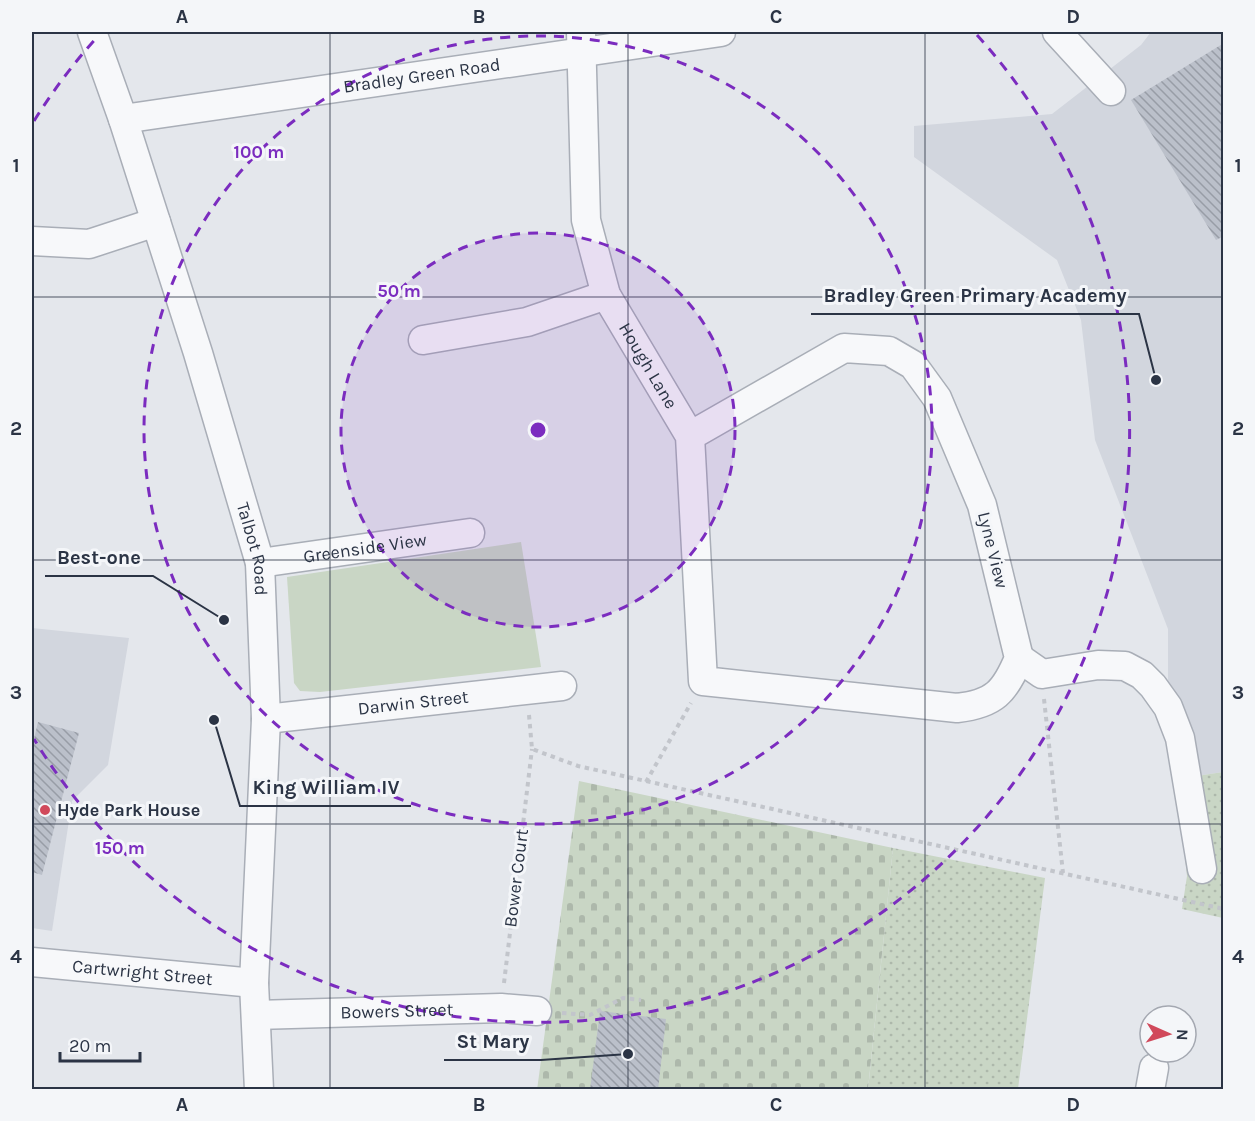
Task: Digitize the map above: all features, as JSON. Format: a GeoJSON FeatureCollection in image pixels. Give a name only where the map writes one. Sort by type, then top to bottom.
{"type":"FeatureCollection","features":[{"type":"Feature","properties":{"kind":"street","name":"Talbot Road"},"geometry":{"type":"LineString","coordinates":[[92,32],[123,119],[198,353],[260,563],[266,719],[255,983],[259,1089]]}},
{"type":"Feature","properties":{"kind":"street","name":"Bradley Green Road"},"geometry":{"type":"LineString","coordinates":[[123,119],[581,42],[721,32]]}},
{"type":"Feature","properties":{"kind":"street"},"geometry":{"type":"LineString","coordinates":[[1057,32],[1111,91]]}},
{"type":"Feature","properties":{"kind":"street","name":"Hough Lane"},"geometry":{"type":"LineString","coordinates":[[581,42],[586,220],[606,295],[690,436],[703,681]]}},
{"type":"Feature","properties":{"kind":"street"},"geometry":{"type":"LineString","coordinates":[[32,241],[89,244],[156,222]]}},
{"type":"Feature","properties":{"kind":"street"},"geometry":{"type":"LineString","coordinates":[[423,340],[527,322],[606,295]]}},
{"type":"Feature","properties":{"kind":"street","name":"Lyne View"},"geometry":{"type":"LineString","coordinates":[[690,436],[844,348],[889,351],[913,364],[937,398],[982,505],[1019,658]]}},
{"type":"Feature","properties":{"kind":"street","name":"Greenside View"},"geometry":{"type":"LineString","coordinates":[[260,563],[471,534]]}},
{"type":"Feature","properties":{"kind":"street"},"geometry":{"type":"LineString","coordinates":[[703,681],[957,708],[975,706],[996,697],[1011,678],[1019,658],[1042,674],[1098,665],[1125,666],[1142,675],[1153,686],[1168,707],[1180,738],[1202,869]]}},
{"type":"Feature","properties":{"kind":"street","name":"Darwin Street"},"geometry":{"type":"LineString","coordinates":[[266,719],[562,686]]}},
{"type":"Feature","properties":{"kind":"street","name":"Cartwright Street"},"geometry":{"type":"LineString","coordinates":[[32,962],[255,983]]}},
{"type":"Feature","properties":{"kind":"street","name":"Bowers Street"},"geometry":{"type":"LineString","coordinates":[[256,1015],[501,1008],[537,1011]]}},
{"type":"Feature","properties":{"kind":"path"},"geometry":{"type":"LineString","coordinates":[[1042,674],[1063,874]]}},
{"type":"Feature","properties":{"kind":"path"},"geometry":{"type":"LineString","coordinates":[[646,782],[703,681]]}},
{"type":"Feature","properties":{"kind":"path","name":"Bower Court"},"geometry":{"type":"LineString","coordinates":[[501,1008],[532,748],[530,715],[524,691]]}},
{"type":"Feature","properties":{"kind":"path"},"geometry":{"type":"LineString","coordinates":[[532,748],[578,766],[646,782],[1224,909]]}},
{"type":"Feature","properties":{"kind":"path"},"geometry":{"type":"LineString","coordinates":[[537,1011],[590,1015],[623,998],[641,1000]]}},
{"type":"Feature","properties":{"kind":"shaded area"},"geometry":{"type":"Polygon","coordinates":[[[1151,32],[1223,32],[1223,772],[1177,779],[1168,699],[1168,629],[1095,440],[1081,320],[1057,260],[914,157],[914,126],[1052,114],[1141,45],[1151,32]]]}},
{"type":"Feature","properties":{"kind":"shaded area"},"geometry":{"type":"Polygon","coordinates":[[[32,628],[129,638],[108,765],[72,801],[52,931],[32,928],[32,628]]]}},
{"type":"Feature","properties":{"kind":"green space"},"geometry":{"type":"Polygon","coordinates":[[[521,542],[541,667],[320,692],[300,691],[294,683],[287,577],[521,542]]]}},
{"type":"Feature","properties":{"kind":"green space"},"geometry":{"type":"Polygon","coordinates":[[[1223,772],[1223,918],[1182,909],[1187,876],[1177,779],[1223,772]]]}},
{"type":"Feature","properties":{"kind":"green space"},"geometry":{"type":"Polygon","coordinates":[[[579,781],[893,848],[868,1089],[537,1090],[579,781]]]}},
{"type":"Feature","properties":{"kind":"green space"},"geometry":{"type":"Polygon","coordinates":[[[893,848],[1045,878],[1018,1089],[868,1090],[893,848]]]}},
{"type":"Feature","properties":{"kind":"building"},"geometry":{"type":"Polygon","coordinates":[[[1224,43],[1224,236],[1216,240],[1131,100],[1224,43]]]}},
{"type":"Feature","properties":{"kind":"building","name":"Hyde Park House"},"geometry":{"type":"Polygon","coordinates":[[[38,722],[79,733],[42,875],[32,872],[32,747],[38,722]]]}},
{"type":"Feature","properties":{"kind":"building"},"geometry":{"type":"Polygon","coordinates":[[[600,1011],[666,1019],[658,1090],[590,1090],[600,1011]]]}},
{"type":"Feature","properties":{"kind":"place","name":"Bradley Green Primary Academy"},"geometry":{"type":"Point","coordinates":[1156,380]}},
{"type":"Feature","properties":{"kind":"place","name":"Best-one"},"geometry":{"type":"Point","coordinates":[224,620]}},
{"type":"Feature","properties":{"kind":"place","name":"King William IV"},"geometry":{"type":"Point","coordinates":[214,720]}},
{"type":"Feature","properties":{"kind":"place","name":"Hyde Park House"},"geometry":{"type":"Point","coordinates":[45,810]}},
{"type":"Feature","properties":{"kind":"place","name":"St Mary"},"geometry":{"type":"Point","coordinates":[628,1054]}}]}
